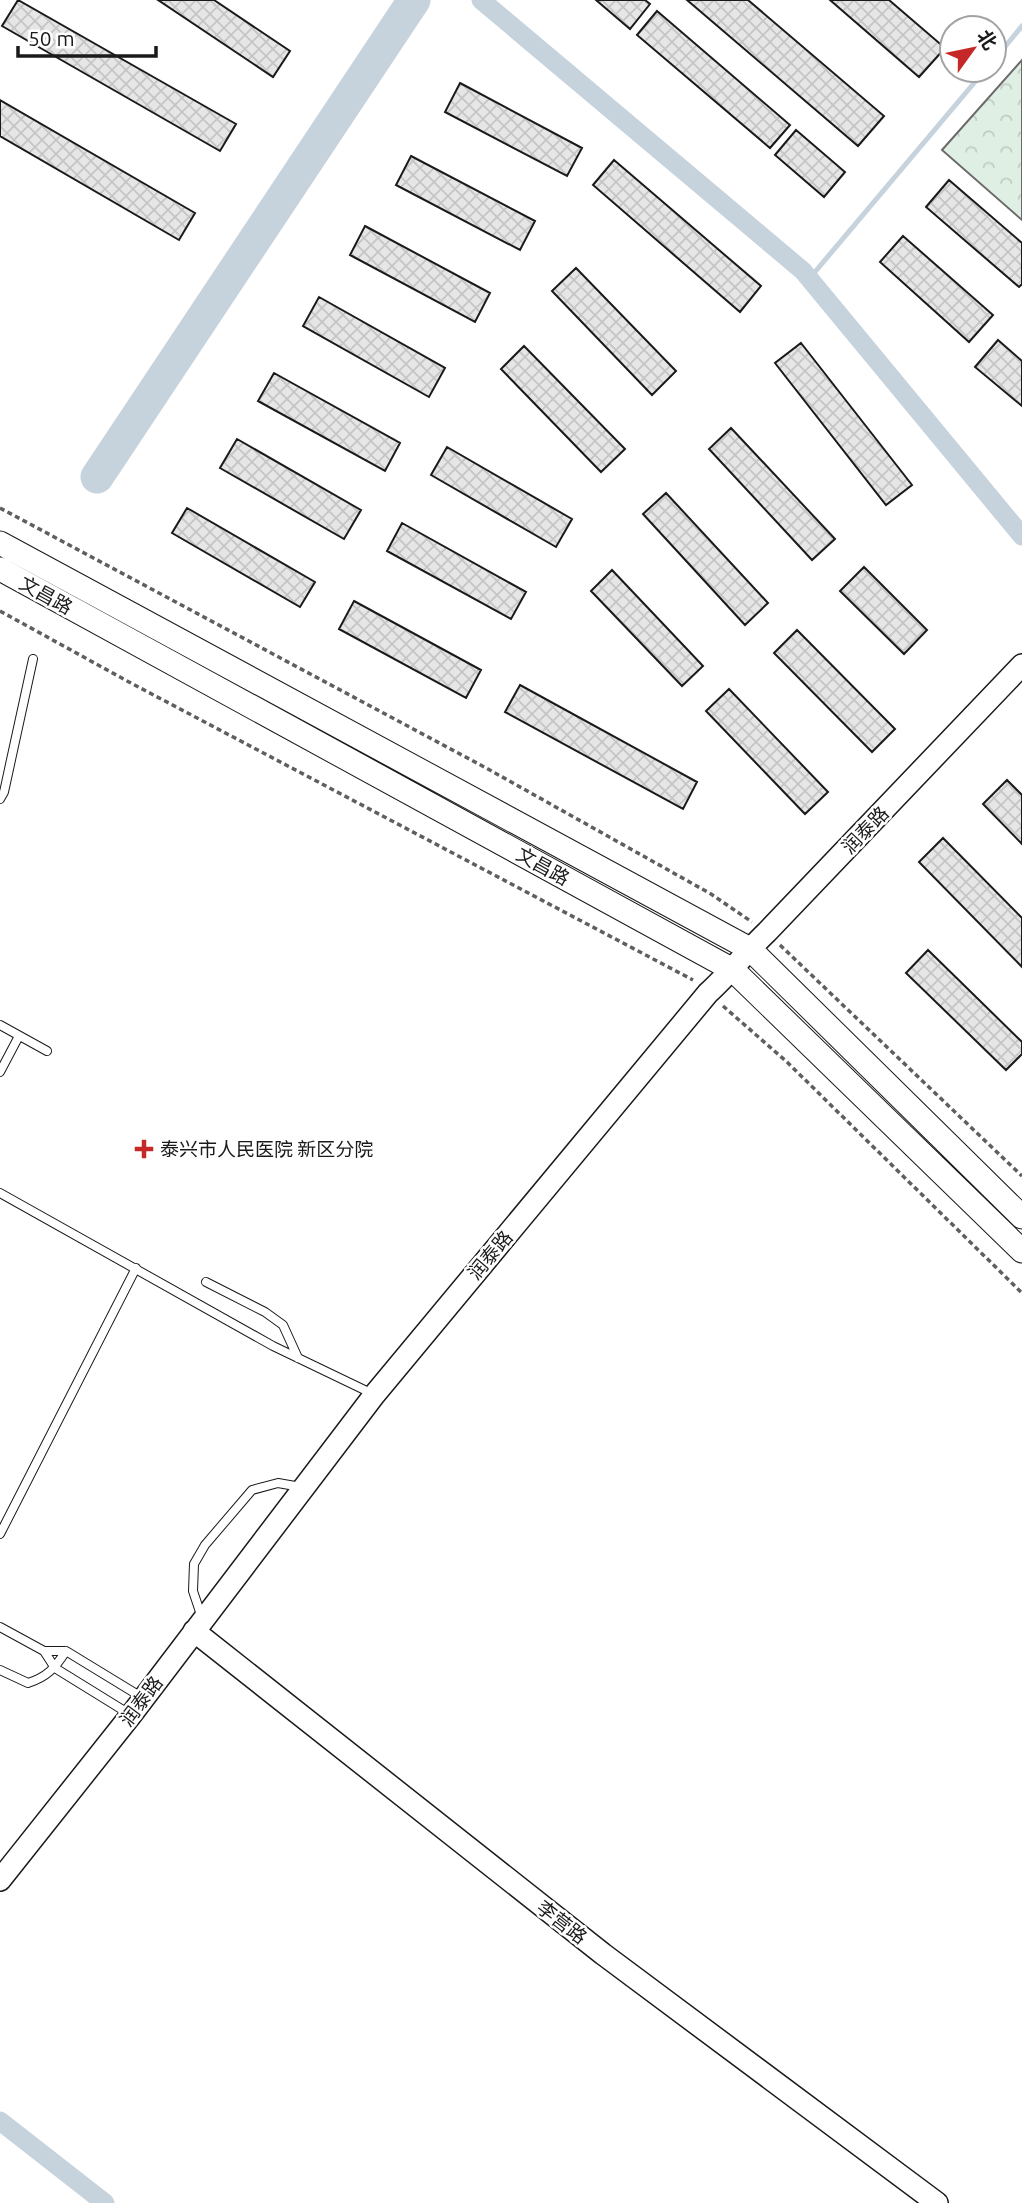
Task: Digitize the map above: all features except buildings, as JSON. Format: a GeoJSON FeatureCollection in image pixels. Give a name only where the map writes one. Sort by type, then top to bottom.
{"type":"FeatureCollection","features":[{"type":"Feature","properties":{"kind":"main road","name":"文昌路"},"geometry":{"type":"LineString","coordinates":[[0,543],[750,948],[1022,1217]]}},
{"type":"Feature","properties":{"kind":"main road","name":"文昌路"},"geometry":{"type":"LineString","coordinates":[[0,569],[733,970],[1022,1251]]}},
{"type":"Feature","properties":{"kind":"street","name":"润泰路"},"geometry":{"type":"LineString","coordinates":[[0,1880],[137,1706],[375,1394],[708,993],[733,970],[750,948],[1022,665]]}},
{"type":"Feature","properties":{"kind":"street","name":"李营路"},"geometry":{"type":"LineString","coordinates":[[198,1625],[603,1954],[937,2203]]}},
{"type":"Feature","properties":{"kind":"lane"},"geometry":{"type":"LineString","coordinates":[[0,799],[4,792],[33,659]]}},
{"type":"Feature","properties":{"kind":"lane"},"geometry":{"type":"LineString","coordinates":[[0,1025],[47,1051]]}},
{"type":"Feature","properties":{"kind":"lane"},"geometry":{"type":"LineString","coordinates":[[0,1072],[19,1036]]}},
{"type":"Feature","properties":{"kind":"lane"},"geometry":{"type":"LineString","coordinates":[[0,1193],[273,1346],[375,1394]]}},
{"type":"Feature","properties":{"kind":"lane"},"geometry":{"type":"LineString","coordinates":[[0,1534],[136,1268]]}},
{"type":"Feature","properties":{"kind":"lane"},"geometry":{"type":"LineString","coordinates":[[206,1282],[265,1312],[283,1325],[298,1358]]}},
{"type":"Feature","properties":{"kind":"lane"},"geometry":{"type":"LineString","coordinates":[[198,1625],[193,1591],[194,1564],[205,1545],[252,1490],[278,1483],[304,1487]]}},
{"type":"Feature","properties":{"kind":"lane"},"geometry":{"type":"LineString","coordinates":[[0,1627],[44,1651],[55,1668],[137,1706]]}},
{"type":"Feature","properties":{"kind":"lane"},"geometry":{"type":"LineString","coordinates":[[44,1651],[66,1651],[137,1706]]}},
{"type":"Feature","properties":{"kind":"lane"},"geometry":{"type":"LineString","coordinates":[[0,1670],[28,1683],[44,1678],[55,1668],[66,1651]]}},
{"type":"Feature","properties":{"kind":"path"},"geometry":{"type":"LineString","coordinates":[[0,611],[129,682],[690,978],[787,1062],[1022,1293]]}},
{"type":"Feature","properties":{"kind":"green space"},"geometry":{"type":"Polygon","coordinates":[[[1022,60],[1022,220],[942,150],[1001,84],[1008,84],[1008,76],[1022,60]]]}},
{"type":"Feature","properties":{"kind":"waterway"},"geometry":{"type":"LineString","coordinates":[[97,477],[414,0]]}},
{"type":"Feature","properties":{"kind":"waterway"},"geometry":{"type":"LineString","coordinates":[[481,0],[803,271],[1022,536]]}},
{"type":"Feature","properties":{"kind":"waterway"},"geometry":{"type":"LineString","coordinates":[[1008,43],[1022,26]]}},
{"type":"Feature","properties":{"kind":"waterway"},"geometry":{"type":"LineString","coordinates":[[809,279],[973,84]]}},
{"type":"Feature","properties":{"kind":"waterway"},"geometry":{"type":"LineString","coordinates":[[0,2121],[105,2203]]}},
{"type":"Feature","properties":{"kind":"place","name":"泰兴市人民医院 新区分院"},"geometry":{"type":"Point","coordinates":[144,1149]}}]}
